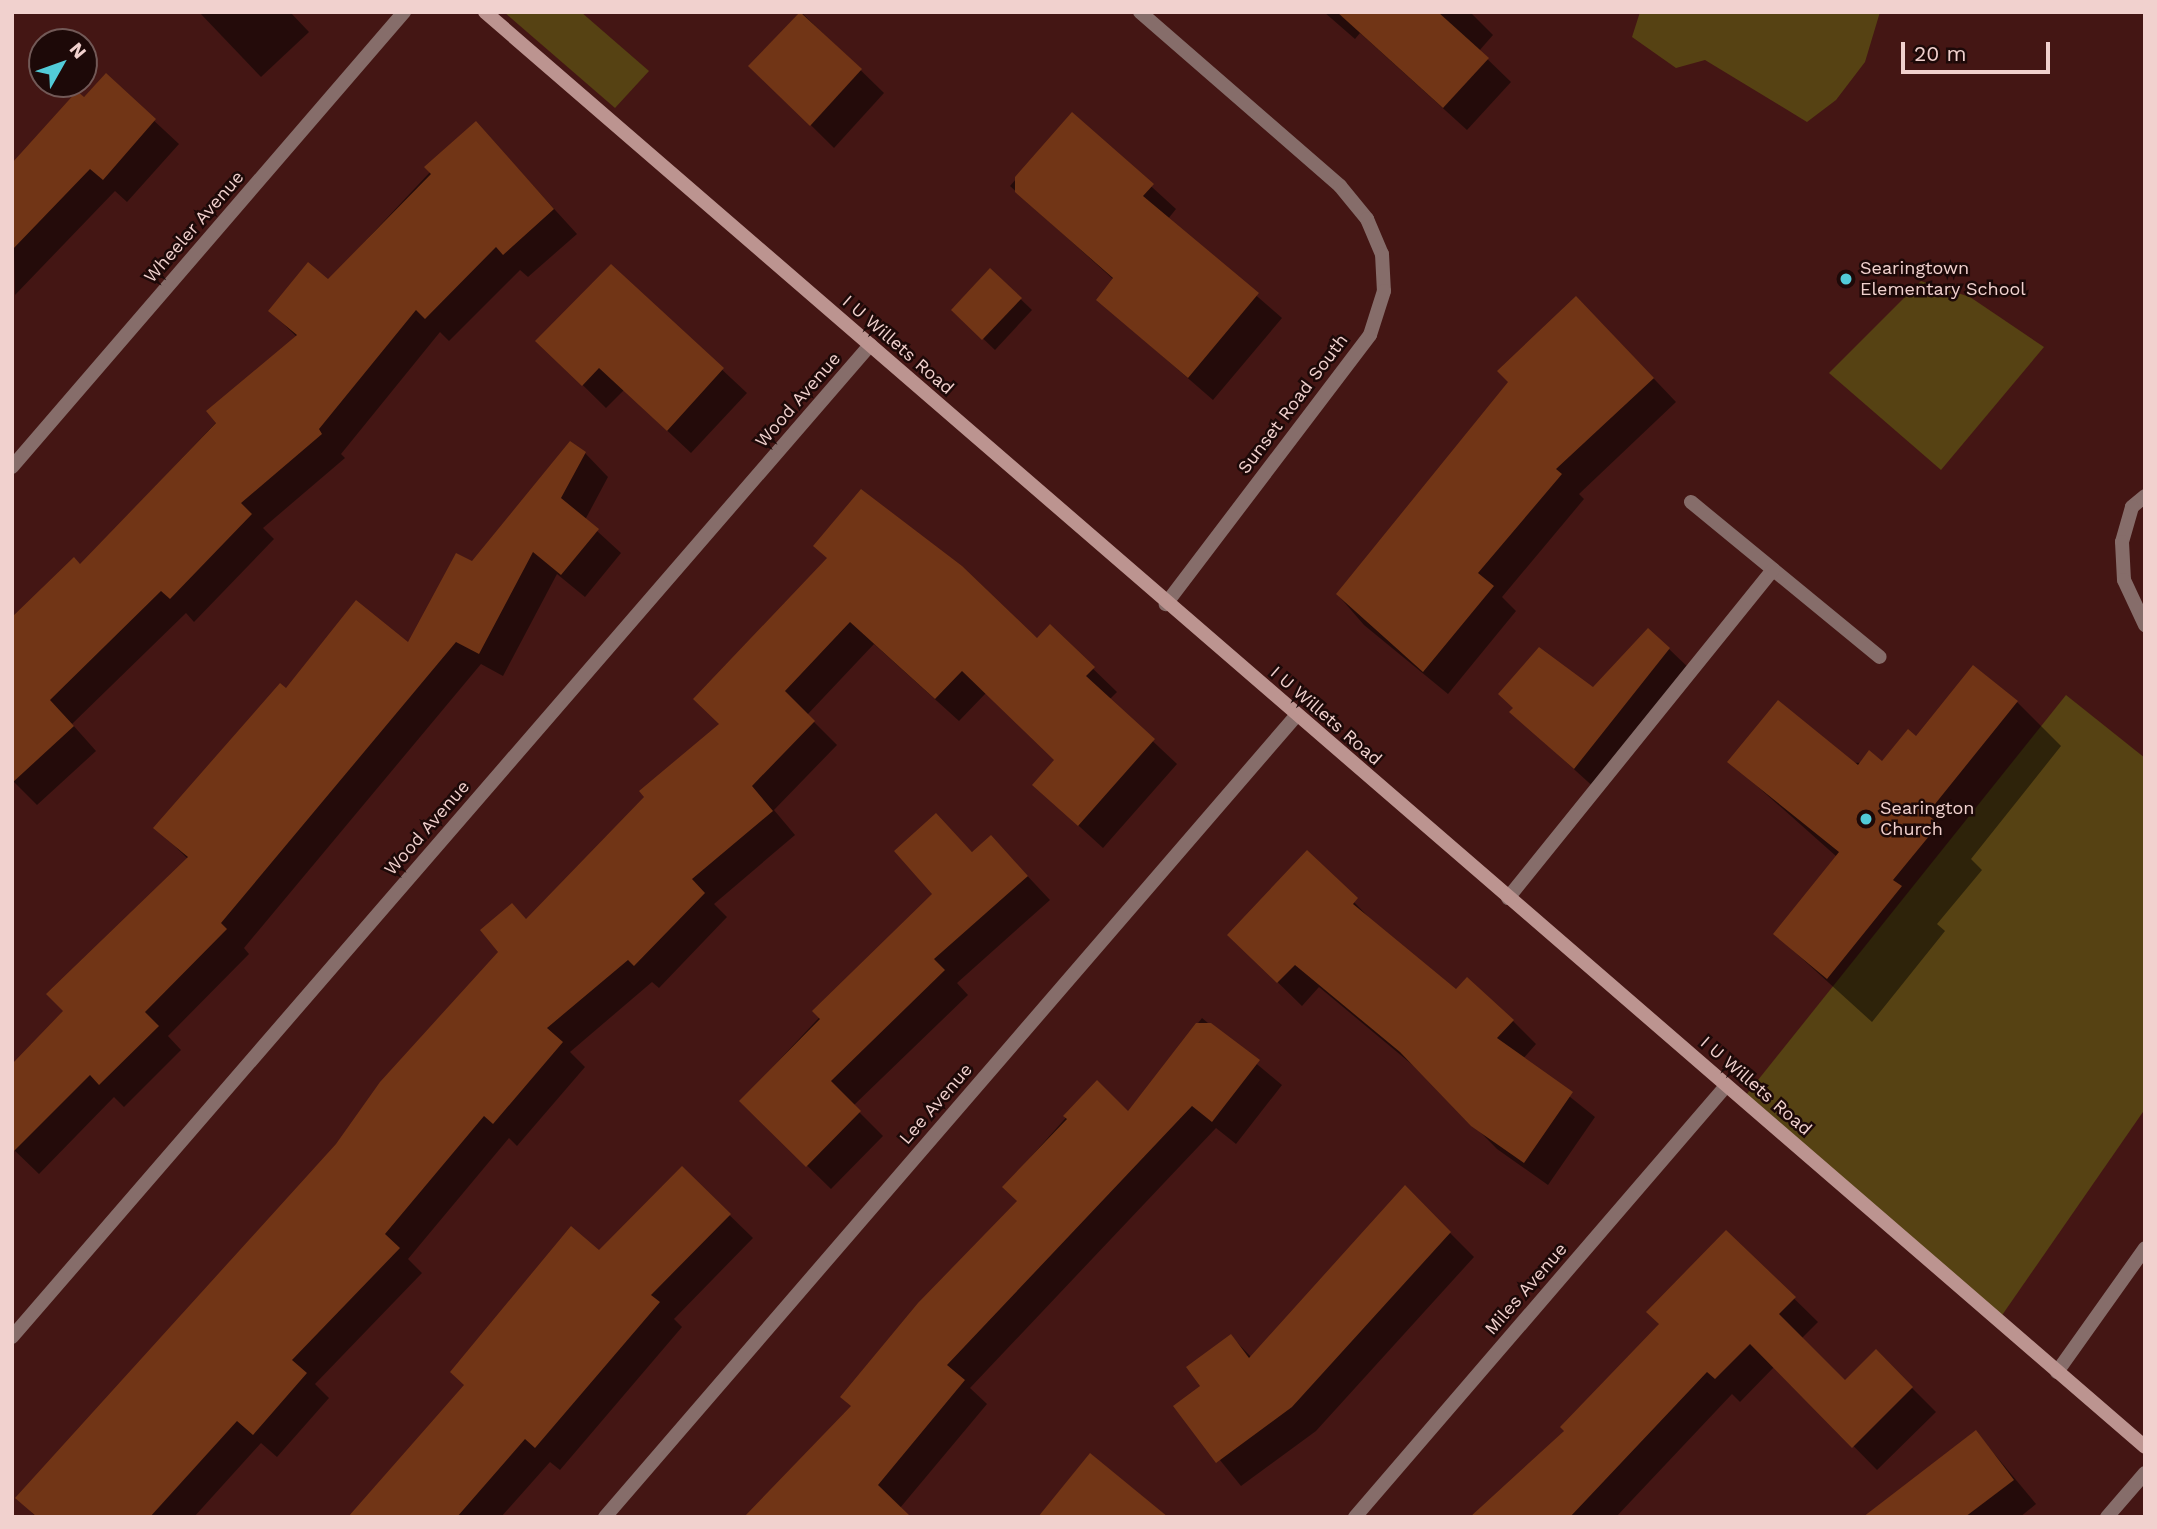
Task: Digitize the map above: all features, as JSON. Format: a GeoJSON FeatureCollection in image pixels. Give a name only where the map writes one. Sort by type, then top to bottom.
{"type":"FeatureCollection","features":[{"type":"Feature","properties":{"kind":"main road","name":"I U Willets Road"},"geometry":{"type":"LineString","coordinates":[[485,12],[1166,604],[2145,1447]]}},
{"type":"Feature","properties":{"kind":"street","name":"Wheeler Avenue"},"geometry":{"type":"LineString","coordinates":[[12,467],[404,12]]}},
{"type":"Feature","properties":{"kind":"street","name":"Sunset Road South"},"geometry":{"type":"LineString","coordinates":[[1140,12],[1340,186],[1367,219],[1382,254],[1384,291],[1370,335],[1166,604]]}},
{"type":"Feature","properties":{"kind":"street","name":"Wood Avenue"},"geometry":{"type":"LineString","coordinates":[[12,1337],[870,345]]}},
{"type":"Feature","properties":{"kind":"street"},"geometry":{"type":"LineString","coordinates":[[2145,496],[2132,507],[2122,542],[2124,580],[2145,625]]}},
{"type":"Feature","properties":{"kind":"street"},"geometry":{"type":"LineString","coordinates":[[1691,502],[1881,657]]}},
{"type":"Feature","properties":{"kind":"street"},"geometry":{"type":"LineString","coordinates":[[1508,898],[1773,570]]}},
{"type":"Feature","properties":{"kind":"street","name":"Lee Avenue"},"geometry":{"type":"LineString","coordinates":[[605,1517],[1296,716]]}},
{"type":"Feature","properties":{"kind":"street","name":"Miles Avenue"},"geometry":{"type":"LineString","coordinates":[[1355,1517],[1726,1086]]}},
{"type":"Feature","properties":{"kind":"street"},"geometry":{"type":"LineString","coordinates":[[2057,1372],[2145,1248]]}},
{"type":"Feature","properties":{"kind":"street"},"geometry":{"type":"LineString","coordinates":[[2107,1517],[2145,1473]]}},
{"type":"Feature","properties":{"kind":"shaded area"},"geometry":{"type":"Polygon","coordinates":[[[504,12],[581,12],[649,71],[615,108],[504,12]]]}},
{"type":"Feature","properties":{"kind":"shaded area"},"geometry":{"type":"Polygon","coordinates":[[[1640,12],[1880,12],[1865,62],[1836,100],[1807,122],[1705,60],[1676,68],[1632,37],[1640,12]]]}},
{"type":"Feature","properties":{"kind":"shaded area"},"geometry":{"type":"Polygon","coordinates":[[[1921,281],[1970,297],[2044,347],[1941,470],[1829,373],[1921,281]]]}},
{"type":"Feature","properties":{"kind":"shaded area"},"geometry":{"type":"Polygon","coordinates":[[[2066,695],[2145,758],[2145,1109],[1998,1321],[1742,1100],[2066,695]]]}},
{"type":"Feature","properties":{"kind":"building"},"geometry":{"type":"Polygon","coordinates":[[[800,12],[862,69],[810,126],[748,66],[800,12]]]}},
{"type":"Feature","properties":{"kind":"building"},"geometry":{"type":"Polygon","coordinates":[[[1337,12],[1438,12],[1489,58],[1443,108],[1337,12]]]}},
{"type":"Feature","properties":{"kind":"building"},"geometry":{"type":"Polygon","coordinates":[[[106,73],[156,119],[103,180],[90,169],[12,250],[12,163],[71,98],[98,98],[98,82],[106,73]]]}},
{"type":"Feature","properties":{"kind":"building"},"geometry":{"type":"Polygon","coordinates":[[[1072,112],[1154,184],[1143,196],[1259,293],[1188,378],[1096,300],[1113,278],[1015,192],[1015,177],[1072,112]]]}},
{"type":"Feature","properties":{"kind":"building"},"geometry":{"type":"Polygon","coordinates":[[[476,121],[554,209],[503,255],[496,247],[425,319],[416,310],[319,429],[322,434],[241,503],[252,514],[170,599],[161,591],[50,700],[74,726],[12,783],[12,617],[74,557],[80,564],[216,423],[206,411],[297,335],[268,311],[308,262],[328,279],[431,174],[424,167],[476,121]]]}},
{"type":"Feature","properties":{"kind":"building"},"geometry":{"type":"Polygon","coordinates":[[[611,264],[724,368],[667,431],[599,368],[582,386],[535,341],[611,264]]]}},
{"type":"Feature","properties":{"kind":"building"},"geometry":{"type":"Polygon","coordinates":[[[990,268],[1022,298],[982,340],[951,310],[990,268]]]}},
{"type":"Feature","properties":{"kind":"building"},"geometry":{"type":"Polygon","coordinates":[[[1576,296],[1654,378],[1556,469],[1562,474],[1478,573],[1494,586],[1423,672],[1336,594],[1508,382],[1497,371],[1576,296]]]}},
{"type":"Feature","properties":{"kind":"building"},"geometry":{"type":"Polygon","coordinates":[[[570,441],[586,452],[561,498],[599,529],[561,575],[533,552],[479,654],[456,642],[221,923],[227,929],[145,1012],[159,1026],[99,1085],[90,1075],[12,1153],[12,1064],[63,1011],[46,994],[188,857],[153,828],[280,683],[286,688],[356,600],[408,642],[456,553],[472,561],[570,441]]]}},
{"type":"Feature","properties":{"kind":"building"},"geometry":{"type":"Polygon","coordinates":[[[861,489],[962,566],[1037,638],[1050,624],[1095,667],[1086,676],[1155,739],[1078,826],[1032,785],[1054,760],[962,671],[935,699],[850,622],[785,691],[815,721],[752,786],[773,811],[692,879],[705,893],[634,966],[628,960],[547,1028],[563,1042],[493,1124],[484,1116],[385,1234],[400,1248],[292,1360],[307,1373],[253,1435],[237,1421],[150,1517],[37,1517],[15,1498],[336,1144],[380,1082],[498,952],[480,930],[512,903],[526,919],[644,797],[639,791],[719,724],[693,699],[827,558],[813,546],[861,489]]]}},
{"type":"Feature","properties":{"kind":"building"},"geometry":{"type":"Polygon","coordinates":[[[1648,628],[1670,648],[1574,769],[1509,712],[1513,708],[1498,694],[1539,647],[1593,687],[1648,628]]]}},
{"type":"Feature","properties":{"kind":"building","name":"Searington Church"},"geometry":{"type":"Polygon","coordinates":[[[1973,665],[2018,701],[1927,814],[1939,824],[1893,880],[1902,886],[1827,979],[1773,934],[1839,852],[1727,762],[1778,700],[1858,765],[1869,750],[1882,761],[1908,729],[1916,736],[1973,665]]]}},
{"type":"Feature","properties":{"kind":"building"},"geometry":{"type":"Polygon","coordinates":[[[936,813],[972,852],[991,835],[1028,876],[934,959],[945,970],[831,1081],[861,1111],[806,1167],[739,1101],[820,1019],[812,1011],[932,894],[894,851],[936,813]]]}},
{"type":"Feature","properties":{"kind":"building"},"geometry":{"type":"Polygon","coordinates":[[[1307,850],[1358,898],[1353,904],[1456,989],[1467,977],[1514,1020],[1497,1038],[1573,1092],[1524,1163],[1471,1126],[1400,1052],[1295,965],[1277,983],[1227,935],[1307,850]]]}},
{"type":"Feature","properties":{"kind":"building"},"geometry":{"type":"Polygon","coordinates":[[[1196,1023],[1211,1023],[1260,1060],[1212,1122],[1192,1106],[947,1365],[965,1380],[878,1485],[911,1517],[744,1517],[851,1406],[840,1397],[918,1303],[1017,1201],[1002,1187],[1067,1119],[1063,1116],[1097,1080],[1128,1111],[1196,1023]]]}},
{"type":"Feature","properties":{"kind":"building"},"geometry":{"type":"Polygon","coordinates":[[[682,1166],[731,1214],[651,1295],[660,1302],[535,1448],[525,1439],[457,1517],[348,1517],[464,1385],[450,1372],[571,1226],[599,1250],[682,1166]]]}},
{"type":"Feature","properties":{"kind":"building"},"geometry":{"type":"Polygon","coordinates":[[[1405,1185],[1451,1232],[1292,1407],[1216,1463],[1173,1406],[1200,1386],[1186,1367],[1231,1334],[1249,1358],[1405,1185]]]}},
{"type":"Feature","properties":{"kind":"building"},"geometry":{"type":"Polygon","coordinates":[[[1726,1230],[1796,1297],[1779,1314],[1845,1380],[1876,1349],[1913,1387],[1852,1448],[1750,1344],[1715,1379],[1707,1372],[1570,1517],[1470,1517],[1564,1431],[1560,1427],[1659,1324],[1646,1312],[1726,1230]]]}},
{"type":"Feature","properties":{"kind":"building"},"geometry":{"type":"Polygon","coordinates":[[[1976,1430],[2014,1480],[1965,1517],[1863,1517],[1976,1430]]]}},
{"type":"Feature","properties":{"kind":"building"},"geometry":{"type":"Polygon","coordinates":[[[1090,1453],[1168,1517],[1038,1517],[1090,1453]]]}},
{"type":"Feature","properties":{"kind":"place","name":"Searingtown Elementary School"},"geometry":{"type":"Point","coordinates":[1846,279]}},
{"type":"Feature","properties":{"kind":"place","name":"Searington Church"},"geometry":{"type":"Point","coordinates":[1866,819]}}]}
